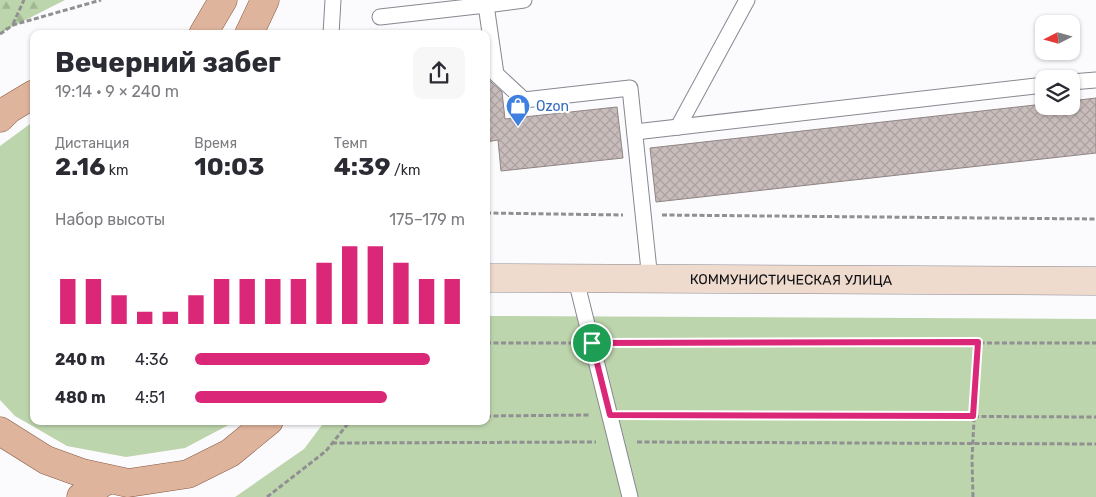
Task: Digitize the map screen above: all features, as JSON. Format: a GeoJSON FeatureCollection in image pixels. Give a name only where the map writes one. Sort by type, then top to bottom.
{"type":"FeatureCollection","features":[{"type":"Feature","properties":{"kind":"main road"},"geometry":{"type":"LineString","coordinates":[[205,30],[223,0]]}},
{"type":"Feature","properties":{"kind":"main road"},"geometry":{"type":"LineString","coordinates":[[251,30],[265,0]]}},
{"type":"Feature","properties":{"kind":"main road"},"geometry":{"type":"LineString","coordinates":[[0,118],[9,109],[30,96]]}},
{"type":"Feature","properties":{"kind":"main road","name":"КОММУНИСТИЧЕСКАЯ УЛИЦА"},"geometry":{"type":"LineString","coordinates":[[490,278],[1096,281]]}},
{"type":"Feature","properties":{"kind":"main road"},"geometry":{"type":"LineString","coordinates":[[81,497],[188,474],[230,453],[264,425]]}},
{"type":"Feature","properties":{"kind":"main road"},"geometry":{"type":"LineString","coordinates":[[0,431],[46,460],[122,487]]}},
{"type":"Feature","properties":{"kind":"lane"},"geometry":{"type":"LineString","coordinates":[[331,30],[333,0]]}},
{"type":"Feature","properties":{"kind":"lane"},"geometry":{"type":"LineString","coordinates":[[380,17],[524,0]]}},
{"type":"Feature","properties":{"kind":"lane"},"geometry":{"type":"LineString","coordinates":[[678,126],[747,0]]}},
{"type":"Feature","properties":{"kind":"lane"},"geometry":{"type":"LineString","coordinates":[[486,5],[490,30]]}},
{"type":"Feature","properties":{"kind":"lane"},"geometry":{"type":"LineString","coordinates":[[490,33],[496,74],[524,100],[630,88],[650,280]]}},
{"type":"Feature","properties":{"kind":"lane"},"geometry":{"type":"LineString","coordinates":[[1080,81],[1096,80]]}},
{"type":"Feature","properties":{"kind":"lane"},"geometry":{"type":"LineString","coordinates":[[635,132],[1035,86]]}},
{"type":"Feature","properties":{"kind":"lane"},"geometry":{"type":"LineString","coordinates":[[576,280],[630,497]]}},
{"type":"Feature","properties":{"kind":"path"},"geometry":{"type":"LineString","coordinates":[[13,25],[24,0]]}},
{"type":"Feature","properties":{"kind":"path"},"geometry":{"type":"LineString","coordinates":[[0,34],[13,25],[102,0]]}},
{"type":"Feature","properties":{"kind":"path"},"geometry":{"type":"LineString","coordinates":[[490,212],[1096,219]]}},
{"type":"Feature","properties":{"kind":"path"},"geometry":{"type":"LineString","coordinates":[[490,342],[1096,342]]}},
{"type":"Feature","properties":{"kind":"path"},"geometry":{"type":"LineString","coordinates":[[974,497],[972,444],[978,342]]}},
{"type":"Feature","properties":{"kind":"path"},"geometry":{"type":"LineString","coordinates":[[490,416],[1096,417]]}},
{"type":"Feature","properties":{"kind":"path"},"geometry":{"type":"LineString","coordinates":[[267,497],[326,451],[347,425]]}},
{"type":"Feature","properties":{"kind":"path"},"geometry":{"type":"LineString","coordinates":[[332,443],[1096,444]]}},
{"type":"Feature","properties":{"kind":"green space"},"geometry":{"type":"Polygon","coordinates":[[[0,0],[65,0],[0,33],[0,0]]]}},
{"type":"Feature","properties":{"kind":"green space"},"geometry":{"type":"Polygon","coordinates":[[[30,124],[30,425],[15,416],[0,400],[0,146],[30,124]]]}},
{"type":"Feature","properties":{"kind":"green space"},"geometry":{"type":"Polygon","coordinates":[[[490,316],[1096,319],[1096,497],[235,497],[304,449],[322,425],[490,425],[490,316]]]}},
{"type":"Feature","properties":{"kind":"green space"},"geometry":{"type":"Polygon","coordinates":[[[31,425],[228,425],[185,448],[126,457],[67,446],[31,425]]]}},
{"type":"Feature","properties":{"kind":"building"},"geometry":{"type":"Polygon","coordinates":[[[490,81],[502,92],[505,119],[617,107],[623,158],[501,171],[498,140],[490,141],[490,81]]]}},
{"type":"Feature","properties":{"kind":"building"},"geometry":{"type":"Polygon","coordinates":[[[1096,98],[1096,153],[656,202],[650,148],[1035,105],[1035,115],[1080,115],[1080,100],[1096,98]]]}},
{"type":"Feature","properties":{"kind":"place","name":"Ozon"},"geometry":{"type":"Point","coordinates":[518,127]}},
{"type":"Feature","properties":{"kind":"route"},"geometry":{"type":"LineString","coordinates":[[978,342],[973,416],[610,415],[592,343],[978,342]]}}]}
